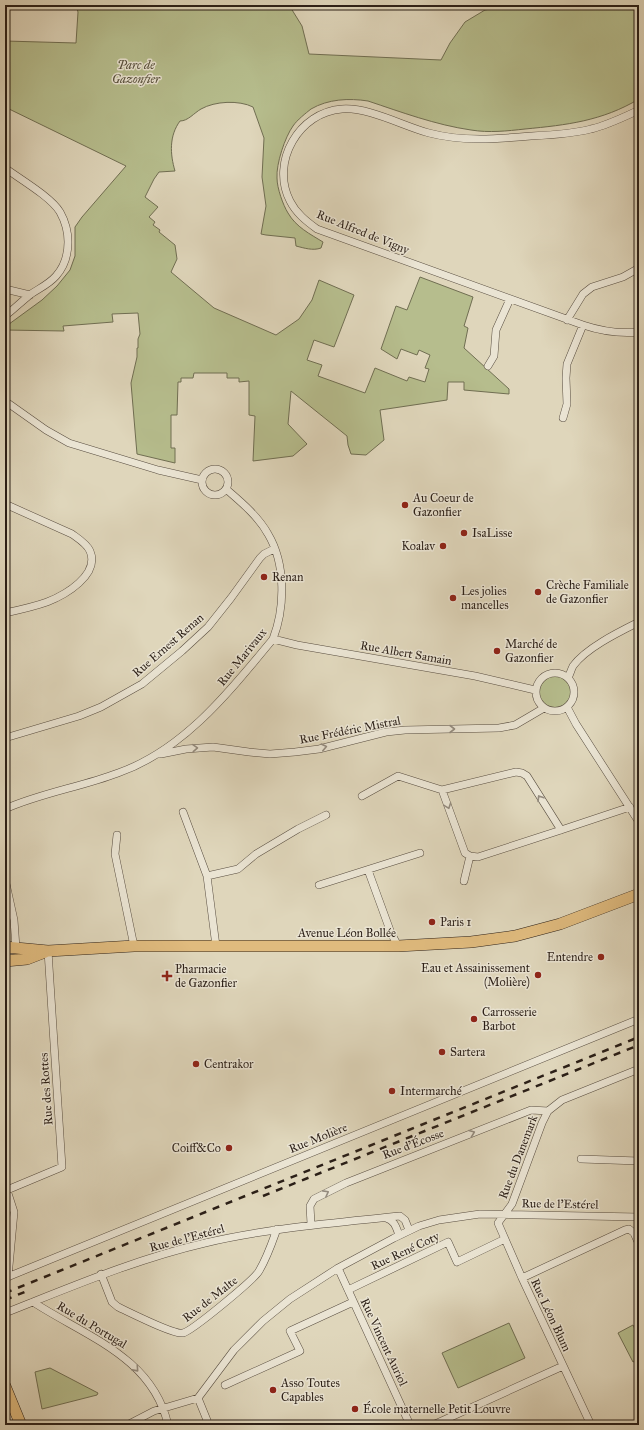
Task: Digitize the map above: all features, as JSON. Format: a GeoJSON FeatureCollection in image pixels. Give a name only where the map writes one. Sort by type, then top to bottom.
{"type":"FeatureCollection","features":[{"type":"Feature","properties":{"kind":"main road","name":"Avenue Léon Bollée"},"geometry":{"type":"LineString","coordinates":[[5,947],[48,951],[134,946],[398,946],[471,942],[515,936],[565,922],[639,894]]}},
{"type":"Feature","properties":{"kind":"main road","name":"Avenue Léon Bollée"},"geometry":{"type":"LineString","coordinates":[[5,961],[27,959],[48,951]]}},
{"type":"Feature","properties":{"kind":"main road"},"geometry":{"type":"LineString","coordinates":[[5,1386],[21,1425]]}},
{"type":"Feature","properties":{"kind":"street","name":"Rue Alfred de Vigny"},"geometry":{"type":"LineString","coordinates":[[639,110],[619,120],[592,129],[477,140],[442,136],[360,110],[342,109],[317,116],[306,123],[295,136],[286,156],[284,170],[284,180],[290,200],[295,209],[305,221],[317,228],[567,320],[615,333],[639,332]]}},
{"type":"Feature","properties":{"kind":"street"},"geometry":{"type":"LineString","coordinates":[[5,168],[60,211],[64,219],[68,236],[66,257],[60,270],[48,284],[30,295],[5,316]]}},
{"type":"Feature","properties":{"kind":"street"},"geometry":{"type":"LineString","coordinates":[[567,320],[583,294],[592,287],[623,277],[639,268]]}},
{"type":"Feature","properties":{"kind":"street"},"geometry":{"type":"LineString","coordinates":[[5,289],[30,295]]}},
{"type":"Feature","properties":{"kind":"street"},"geometry":{"type":"LineString","coordinates":[[488,366],[494,356],[496,330],[510,299]]}},
{"type":"Feature","properties":{"kind":"street"},"geometry":{"type":"LineString","coordinates":[[563,418],[567,404],[567,364],[583,325]]}},
{"type":"Feature","properties":{"kind":"street"},"geometry":{"type":"LineString","coordinates":[[5,401],[46,430],[68,443],[158,470],[202,480]]}},
{"type":"Feature","properties":{"kind":"street"},"geometry":{"type":"LineString","coordinates":[[218,470],[225,475],[227,479],[226,489],[219,494],[210,494],[204,489],[202,480],[206,473],[218,470]]}},
{"type":"Feature","properties":{"kind":"street","name":"Rue Marivaux"},"geometry":{"type":"LineString","coordinates":[[157,754],[190,731],[226,694],[273,639],[276,630],[282,601],[282,582],[274,549],[268,534],[250,512],[226,489]]}},
{"type":"Feature","properties":{"kind":"street"},"geometry":{"type":"LineString","coordinates":[[5,504],[72,534],[82,541],[90,551],[91,561],[89,571],[80,583],[66,593],[47,602],[5,613]]}},
{"type":"Feature","properties":{"kind":"street","name":"Rue Ernest Renan"},"geometry":{"type":"LineString","coordinates":[[5,738],[79,716],[101,707],[142,684],[182,651],[208,626],[231,598],[260,558],[264,554],[274,549]]}},
{"type":"Feature","properties":{"kind":"street"},"geometry":{"type":"LineString","coordinates":[[568,678],[572,667],[582,656],[613,636],[639,622]]}},
{"type":"Feature","properties":{"kind":"street","name":"Rue Albert Samain"},"geometry":{"type":"LineString","coordinates":[[273,639],[297,646],[475,676],[535,690]]}},
{"type":"Feature","properties":{"kind":"street"},"geometry":{"type":"LineString","coordinates":[[560,673],[568,678],[573,686],[574,692],[571,702],[567,707],[555,712],[549,711],[537,701],[535,690],[542,678],[548,674],[560,673]]}},
{"type":"Feature","properties":{"kind":"street"},"geometry":{"type":"LineString","coordinates":[[567,707],[639,822]]}},
{"type":"Feature","properties":{"kind":"street","name":"Rue Frédéric Mistral"},"geometry":{"type":"LineString","coordinates":[[157,754],[186,749],[213,747],[270,754],[319,749],[386,732],[405,730],[499,728],[515,724],[544,708]]}},
{"type":"Feature","properties":{"kind":"street"},"geometry":{"type":"LineString","coordinates":[[5,809],[36,797],[119,773],[157,754]]}},
{"type":"Feature","properties":{"kind":"street"},"geometry":{"type":"LineString","coordinates":[[362,796],[398,776],[442,790],[516,772],[522,773],[527,776],[561,830]]}},
{"type":"Feature","properties":{"kind":"street"},"geometry":{"type":"LineString","coordinates":[[442,790],[464,853],[470,856],[478,857],[630,807]]}},
{"type":"Feature","properties":{"kind":"street"},"geometry":{"type":"LineString","coordinates":[[183,812],[207,876],[216,946]]}},
{"type":"Feature","properties":{"kind":"street"},"geometry":{"type":"LineString","coordinates":[[207,876],[238,869],[256,854],[298,829],[326,815]]}},
{"type":"Feature","properties":{"kind":"street"},"geometry":{"type":"LineString","coordinates":[[117,836],[115,854],[134,946]]}},
{"type":"Feature","properties":{"kind":"street"},"geometry":{"type":"LineString","coordinates":[[319,885],[420,853]]}},
{"type":"Feature","properties":{"kind":"street"},"geometry":{"type":"LineString","coordinates":[[464,881],[470,856]]}},
{"type":"Feature","properties":{"kind":"street"},"geometry":{"type":"LineString","coordinates":[[368,870],[391,933],[398,946]]}},
{"type":"Feature","properties":{"kind":"street"},"geometry":{"type":"LineString","coordinates":[[5,879],[14,920],[16,948]]}},
{"type":"Feature","properties":{"kind":"street","name":"Rue des Rottes"},"geometry":{"type":"LineString","coordinates":[[6,1187],[62,1167],[48,951]]}},
{"type":"Feature","properties":{"kind":"street","name":"Rue Molière"},"geometry":{"type":"LineString","coordinates":[[7,1278],[639,1019]]}},
{"type":"Feature","properties":{"kind":"street","name":"Rue du Danemark"},"geometry":{"type":"LineString","coordinates":[[505,1214],[512,1204],[542,1123],[548,1111],[562,1100],[639,1069]]}},
{"type":"Feature","properties":{"kind":"street","name":"Rue d'Écosse"},"geometry":{"type":"LineString","coordinates":[[311,1224],[310,1206],[314,1200],[346,1182],[531,1110],[548,1111]]}},
{"type":"Feature","properties":{"kind":"street"},"geometry":{"type":"LineString","coordinates":[[581,1159],[639,1161]]}},
{"type":"Feature","properties":{"kind":"street"},"geometry":{"type":"LineString","coordinates":[[6,1187],[14,1212],[7,1278]]}},
{"type":"Feature","properties":{"kind":"street","name":"Rue de l'Estérel"},"geometry":{"type":"LineString","coordinates":[[198,1398],[234,1350],[263,1321],[290,1299],[338,1268],[409,1230],[439,1220],[480,1214],[639,1216]]}},
{"type":"Feature","properties":{"kind":"street","name":"Rue Léon Blum"},"geometry":{"type":"LineString","coordinates":[[505,1214],[498,1223],[522,1278],[591,1425]]}},
{"type":"Feature","properties":{"kind":"street","name":"Rue de l'Estérel"},"geometry":{"type":"LineString","coordinates":[[5,1313],[101,1274],[203,1243],[311,1224],[400,1216],[403,1218],[409,1230]]}},
{"type":"Feature","properties":{"kind":"street"},"geometry":{"type":"LineString","coordinates":[[384,1218],[394,1222],[399,1235]]}},
{"type":"Feature","properties":{"kind":"street","name":"Rue de Malte"},"geometry":{"type":"LineString","coordinates":[[101,1274],[112,1302],[118,1307],[168,1330],[177,1333],[184,1333],[200,1322],[255,1277],[267,1256],[277,1229]]}},
{"type":"Feature","properties":{"kind":"street"},"geometry":{"type":"LineString","coordinates":[[522,1278],[625,1230],[629,1229],[634,1233],[639,1244]]}},
{"type":"Feature","properties":{"kind":"street","name":"Rue René Coty"},"geometry":{"type":"LineString","coordinates":[[348,1290],[448,1242],[457,1262],[505,1239]]}},
{"type":"Feature","properties":{"kind":"street","name":"Rue Vincent Auriol"},"geometry":{"type":"LineString","coordinates":[[338,1268],[410,1425]]}},
{"type":"Feature","properties":{"kind":"street","name":"Rue du Portugal"},"geometry":{"type":"LineString","coordinates":[[33,1302],[108,1346],[127,1360],[151,1387],[164,1409],[168,1425]]}},
{"type":"Feature","properties":{"kind":"street"},"geometry":{"type":"LineString","coordinates":[[225,1385],[300,1351],[290,1331],[353,1302]]}},
{"type":"Feature","properties":{"kind":"street"},"geometry":{"type":"LineString","coordinates":[[433,1425],[563,1366]]}},
{"type":"Feature","properties":{"kind":"street"},"geometry":{"type":"LineString","coordinates":[[127,1425],[154,1411],[198,1398],[210,1425]]}},
{"type":"Feature","properties":{"kind":"green space","name":"Parc de Gazonfier"},"geometry":{"type":"Polygon","coordinates":[[[76,5],[289,5],[302,26],[309,54],[441,60],[450,43],[465,22],[485,10],[512,5],[639,5],[639,99],[598,117],[555,126],[505,131],[484,131],[458,128],[432,122],[368,101],[331,101],[311,109],[295,124],[287,137],[278,166],[277,182],[282,201],[291,218],[304,230],[323,242],[321,248],[302,248],[296,246],[295,238],[261,234],[266,206],[262,177],[264,138],[253,107],[241,103],[227,102],[213,104],[201,109],[186,120],[180,121],[176,127],[172,139],[171,152],[175,171],[159,172],[145,197],[158,207],[149,217],[155,222],[153,225],[175,245],[177,259],[171,272],[214,308],[276,335],[299,319],[312,300],[319,280],[354,295],[334,347],[314,340],[307,360],[322,365],[318,376],[365,393],[375,368],[407,381],[409,377],[425,382],[429,369],[425,368],[430,355],[419,350],[417,355],[401,349],[397,359],[381,349],[396,306],[407,310],[420,277],[473,297],[464,326],[468,328],[464,348],[509,389],[509,394],[464,390],[464,382],[448,382],[447,400],[380,410],[384,440],[366,455],[351,454],[347,436],[291,391],[288,424],[307,444],[293,456],[253,461],[255,416],[249,415],[249,381],[239,382],[239,378],[227,378],[227,373],[194,373],[193,378],[181,378],[181,382],[178,382],[177,415],[171,415],[171,448],[175,448],[175,463],[137,454],[131,383],[137,357],[138,339],[140,334],[138,313],[112,314],[113,322],[63,326],[64,331],[5,330],[5,327],[42,300],[57,286],[70,270],[75,256],[75,227],[126,166],[5,107],[5,41],[76,43],[78,12],[76,5]]]}},
{"type":"Feature","properties":{"kind":"green space"},"geometry":{"type":"Polygon","coordinates":[[[551,673],[559,673],[569,678],[573,685],[573,699],[569,706],[559,711],[551,711],[541,706],[539,703],[536,696],[536,688],[541,678],[544,676],[551,673]]]}},
{"type":"Feature","properties":{"kind":"green space"},"geometry":{"type":"Polygon","coordinates":[[[509,1323],[525,1358],[458,1388],[442,1353],[509,1323]]]}},
{"type":"Feature","properties":{"kind":"green space"},"geometry":{"type":"Polygon","coordinates":[[[633,1325],[639,1337],[639,1359],[633,1362],[618,1333],[633,1325]]]}},
{"type":"Feature","properties":{"kind":"green space"},"geometry":{"type":"Polygon","coordinates":[[[50,1368],[98,1393],[97,1395],[42,1409],[35,1372],[50,1368]]]}},
{"type":"Feature","properties":{"kind":"railway"},"geometry":{"type":"LineString","coordinates":[[5,1293],[639,1037]]}},
{"type":"Feature","properties":{"kind":"railway"},"geometry":{"type":"LineString","coordinates":[[263,1196],[639,1045]]}},
{"type":"Feature","properties":{"kind":"railway"},"geometry":{"type":"LineString","coordinates":[[5,1300],[27,1291]]}},
{"type":"Feature","properties":{"kind":"place","name":"Au Coeur de Gazonfier"},"geometry":{"type":"Point","coordinates":[405,505]}},
{"type":"Feature","properties":{"kind":"place","name":"IsaLisse"},"geometry":{"type":"Point","coordinates":[464,533]}},
{"type":"Feature","properties":{"kind":"place","name":"Koalav"},"geometry":{"type":"Point","coordinates":[443,546]}},
{"type":"Feature","properties":{"kind":"place","name":"Renan"},"geometry":{"type":"Point","coordinates":[264,577]}},
{"type":"Feature","properties":{"kind":"place","name":"Crèche Familiale de Gazonfier"},"geometry":{"type":"Point","coordinates":[538,592]}},
{"type":"Feature","properties":{"kind":"place","name":"Les jolies mancelles"},"geometry":{"type":"Point","coordinates":[453,598]}},
{"type":"Feature","properties":{"kind":"place","name":"Marché de Gazonfier"},"geometry":{"type":"Point","coordinates":[497,651]}},
{"type":"Feature","properties":{"kind":"place","name":"Paris 1"},"geometry":{"type":"Point","coordinates":[432,922]}},
{"type":"Feature","properties":{"kind":"place","name":"Entendre"},"geometry":{"type":"Point","coordinates":[601,957]}},
{"type":"Feature","properties":{"kind":"place","name":"Eau et Assainissement (Molière)"},"geometry":{"type":"Point","coordinates":[538,975]}},
{"type":"Feature","properties":{"kind":"place","name":"Pharmacie de Gazonfier"},"geometry":{"type":"Point","coordinates":[167,976]}},
{"type":"Feature","properties":{"kind":"place","name":"Carrosserie Barbot"},"geometry":{"type":"Point","coordinates":[474,1019]}},
{"type":"Feature","properties":{"kind":"place","name":"Sartera"},"geometry":{"type":"Point","coordinates":[442,1052]}},
{"type":"Feature","properties":{"kind":"place","name":"Centrakor"},"geometry":{"type":"Point","coordinates":[196,1064]}},
{"type":"Feature","properties":{"kind":"place","name":"Intermarché"},"geometry":{"type":"Point","coordinates":[392,1091]}},
{"type":"Feature","properties":{"kind":"place","name":"Coiff&Co"},"geometry":{"type":"Point","coordinates":[229,1148]}},
{"type":"Feature","properties":{"kind":"place","name":"Asso Toutes Capables"},"geometry":{"type":"Point","coordinates":[273,1390]}},
{"type":"Feature","properties":{"kind":"place","name":"École maternelle Petit Louvre"},"geometry":{"type":"Point","coordinates":[355,1409]}}]}
